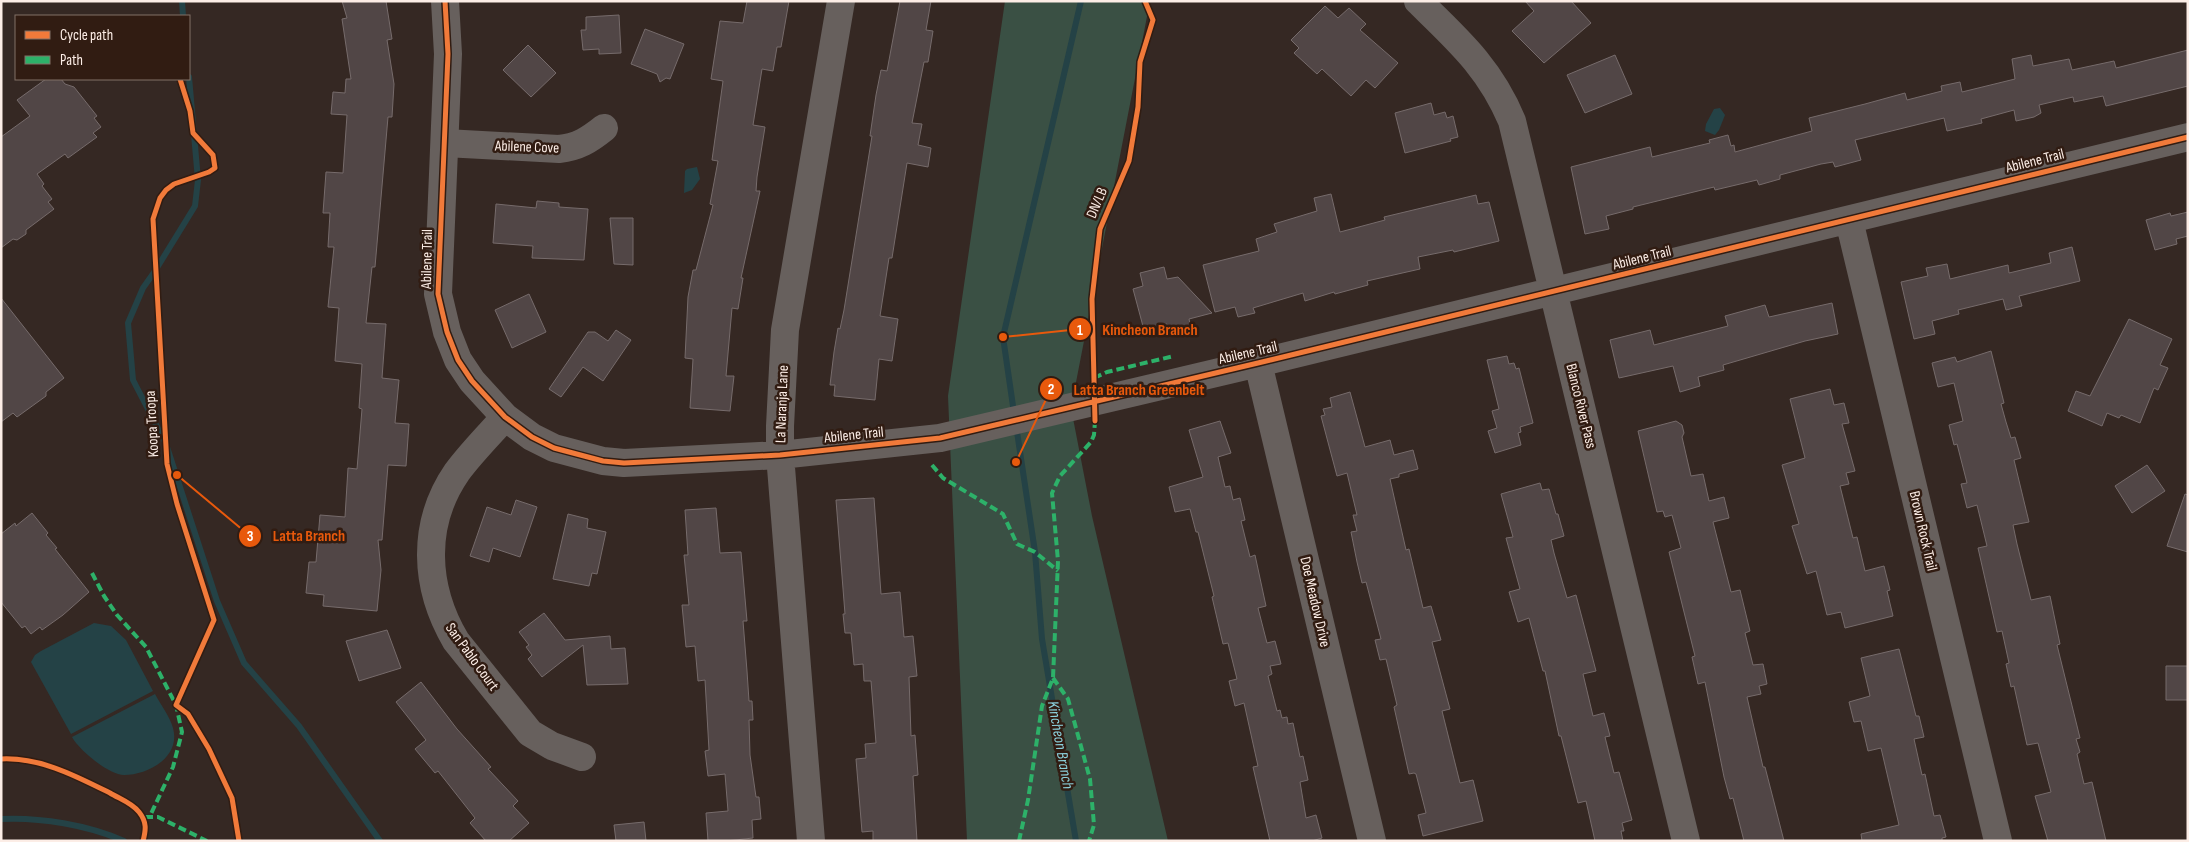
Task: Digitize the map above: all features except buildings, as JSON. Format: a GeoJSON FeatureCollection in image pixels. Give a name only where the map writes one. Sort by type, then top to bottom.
{"type":"FeatureCollection","features":[{"type":"Feature","properties":{"kind":"street","name":"Abilene Trail"},"geometry":{"type":"LineString","coordinates":[[444,1],[448,54],[438,294],[441,312],[458,360],[487,400],[505,418],[532,437],[554,448],[602,461],[640,463],[780,455],[940,438],[1554,292],[2188,137]]}},
{"type":"Feature","properties":{"kind":"street","name":"La Naranja Lane"},"geometry":{"type":"LineString","coordinates":[[811,841],[780,455],[780,426],[785,330],[841,1]]}},
{"type":"Feature","properties":{"kind":"street","name":"Blanco River Pass"},"geometry":{"type":"LineString","coordinates":[[1418,1],[1479,63],[1504,101],[1512,121],[1686,841]]}},
{"type":"Feature","properties":{"kind":"street","name":"Abilene Cove"},"geometry":{"type":"LineString","coordinates":[[445,142],[559,149],[573,148],[584,143],[604,128]]}},
{"type":"Feature","properties":{"kind":"street","name":"Brown Rock Trail"},"geometry":{"type":"LineString","coordinates":[[1849,220],[1998,841]]}},
{"type":"Feature","properties":{"kind":"street","name":"Doe Meadow Drive"},"geometry":{"type":"LineString","coordinates":[[1258,363],[1372,841]]}},
{"type":"Feature","properties":{"kind":"street","name":"San Pablo Court"},"geometry":{"type":"LineString","coordinates":[[505,418],[458,470],[439,505],[430,554],[436,600],[447,626],[456,640],[530,733],[552,746],[582,758]]}},
{"type":"Feature","properties":{"kind":"green space"},"geometry":{"type":"Polygon","coordinates":[[[1005,1],[1150,1],[1071,408],[1092,516],[1168,841],[967,841],[948,396],[1005,1]]]}},
{"type":"Feature","properties":{"kind":"water"},"geometry":{"type":"Polygon","coordinates":[[[1720,108],[1725,115],[1719,130],[1715,135],[1705,131],[1706,124],[1714,109],[1720,108]]]}},
{"type":"Feature","properties":{"kind":"water"},"geometry":{"type":"Polygon","coordinates":[[[697,167],[700,179],[692,190],[684,193],[685,171],[697,167]]]}},
{"type":"Feature","properties":{"kind":"water"},"geometry":{"type":"Polygon","coordinates":[[[94,623],[111,626],[126,640],[153,691],[71,734],[31,662],[35,655],[41,651],[94,623]]]}},
{"type":"Feature","properties":{"kind":"water"},"geometry":{"type":"Polygon","coordinates":[[[155,694],[172,724],[174,738],[172,748],[167,756],[152,768],[133,774],[118,774],[95,761],[72,737],[155,694]]]}},
{"type":"Feature","properties":{"kind":"waterway"},"geometry":{"type":"LineString","coordinates":[[182,1],[183,15]]}},
{"type":"Feature","properties":{"kind":"waterway","name":"Kincheon Branch"},"geometry":{"type":"LineString","coordinates":[[1014,413],[1003,337],[1081,1]]}},
{"type":"Feature","properties":{"kind":"waterway"},"geometry":{"type":"LineString","coordinates":[[189,80],[198,180],[195,206],[143,288],[128,323],[133,380],[166,444],[217,601],[244,663],[299,726],[380,841]]}},
{"type":"Feature","properties":{"kind":"waterway","name":"Kincheon Branch"},"geometry":{"type":"LineString","coordinates":[[1016,425],[1035,552],[1042,639],[1076,841]]}},
{"type":"Feature","properties":{"kind":"waterway"},"geometry":{"type":"LineString","coordinates":[[1,819],[32,819],[64,823],[80,826],[124,841]]}},
{"type":"Feature","properties":{"kind":"marked path"},"geometry":{"type":"LineString","coordinates":[[1094,378],[1107,372],[1174,356]]}},
{"type":"Feature","properties":{"kind":"marked path"},"geometry":{"type":"LineString","coordinates":[[1019,841],[1028,800],[1042,706],[1053,678],[1058,561],[1052,493],[1060,476],[1091,442],[1094,435],[1095,421]]}},
{"type":"Feature","properties":{"kind":"marked path"},"geometry":{"type":"LineString","coordinates":[[932,465],[943,478],[1003,514],[1017,544],[1035,552],[1058,571]]}},
{"type":"Feature","properties":{"kind":"marked path"},"geometry":{"type":"LineString","coordinates":[[92,573],[117,615],[146,647],[176,705],[182,732],[173,767],[150,816]]}},
{"type":"Feature","properties":{"kind":"marked path"},"geometry":{"type":"LineString","coordinates":[[1053,678],[1068,699],[1090,779],[1094,825],[1089,841]]}},
{"type":"Feature","properties":{"kind":"marked path"},"geometry":{"type":"LineString","coordinates":[[145,817],[158,817],[207,841]]}},
{"type":"Feature","properties":{"kind":"cycle path"},"geometry":{"type":"LineString","coordinates":[[445,1],[448,54],[438,294],[447,332],[458,360],[472,381],[505,417],[532,437],[554,448],[603,461],[624,463],[780,455],[940,438],[1258,363],[2188,137]]}},
{"type":"Feature","properties":{"kind":"cycle path","name":"DN/LB"},"geometry":{"type":"LineString","coordinates":[[1095,421],[1092,299],[1100,229],[1129,161],[1138,107],[1140,62],[1153,20],[1145,1]]}},
{"type":"Feature","properties":{"kind":"cycle path","name":"Koopa Troopa"},"geometry":{"type":"LineString","coordinates":[[180,80],[190,111],[193,133],[213,155],[215,168],[209,172],[174,184],[166,190],[160,198],[153,219],[167,464],[177,504],[214,620],[176,705],[188,714],[209,749],[232,798],[239,841]]}},
{"type":"Feature","properties":{"kind":"cycle path"},"geometry":{"type":"LineString","coordinates":[[1,759],[15,759],[44,764],[84,780],[126,801],[136,809],[145,823],[143,841]]}},
{"type":"Feature","properties":{"kind":"place","name":"Kincheon Branch"},"geometry":{"type":"Point","coordinates":[1003,337]}},
{"type":"Feature","properties":{"kind":"place","name":"Latta Branch Greenbelt"},"geometry":{"type":"Point","coordinates":[1016,462]}},
{"type":"Feature","properties":{"kind":"place","name":"Latta Branch"},"geometry":{"type":"Point","coordinates":[177,475]}}]}
